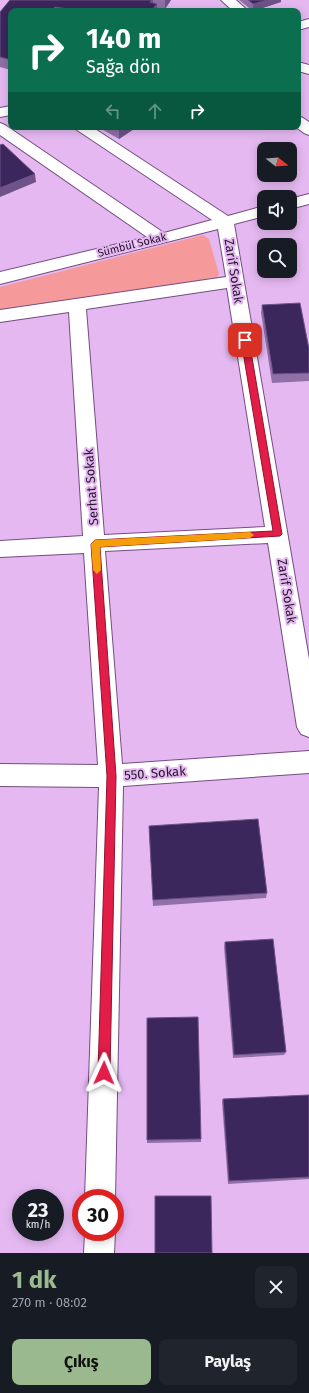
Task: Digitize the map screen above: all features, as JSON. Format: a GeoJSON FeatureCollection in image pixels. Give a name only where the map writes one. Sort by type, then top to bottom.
{"type":"FeatureCollection","features":[{"type":"Feature","properties":{"kind":"street"},"geometry":{"type":"LineString","coordinates":[[228,0],[237,8]]}},
{"type":"Feature","properties":{"kind":"street"},"geometry":{"type":"LineString","coordinates":[[301,123],[309,130]]}},
{"type":"Feature","properties":{"kind":"street"},"geometry":{"type":"LineString","coordinates":[[0,128],[161,239]]}},
{"type":"Feature","properties":{"kind":"street","name":"Zarif Sokak"},"geometry":{"type":"LineString","coordinates":[[87,130],[225,221],[309,727]]}},
{"type":"Feature","properties":{"kind":"street"},"geometry":{"type":"LineString","coordinates":[[297,202],[309,199]]}},
{"type":"Feature","properties":{"kind":"street","name":"Sümbül Sokak"},"geometry":{"type":"LineString","coordinates":[[0,278],[161,239],[257,213]]}},
{"type":"Feature","properties":{"kind":"street"},"geometry":{"type":"LineString","coordinates":[[0,316],[235,281]]}},
{"type":"Feature","properties":{"kind":"street","name":"Serhat Sokak"},"geometry":{"type":"LineString","coordinates":[[77,304],[112,776],[100,1189]]}},
{"type":"Feature","properties":{"kind":"street"},"geometry":{"type":"LineString","coordinates":[[0,549],[277,534]]}},
{"type":"Feature","properties":{"kind":"street","name":"550. Sokak"},"geometry":{"type":"LineString","coordinates":[[0,775],[112,776],[309,762]]}},
{"type":"Feature","properties":{"kind":"street"},"geometry":{"type":"LineString","coordinates":[[99,1253],[100,1241]]}},
{"type":"Feature","properties":{"kind":"shaded area"},"geometry":{"type":"Polygon","coordinates":[[[203,235],[209,239],[219,274],[216,279],[0,310],[0,287],[203,235]]]}},
{"type":"Feature","properties":{"kind":"building"},"geometry":{"type":"Polygon","coordinates":[[[10,0],[152,0],[150,2],[157,4],[154,8],[8,8],[8,59],[0,57],[0,12],[10,0]]]}},
{"type":"Feature","properties":{"kind":"building"},"geometry":{"type":"Polygon","coordinates":[[[248,0],[268,0],[253,4],[248,0]]]}},
{"type":"Feature","properties":{"kind":"building"},"geometry":{"type":"Polygon","coordinates":[[[3,144],[35,174],[0,188],[0,145],[3,144]]]}},
{"type":"Feature","properties":{"kind":"building"},"geometry":{"type":"Polygon","coordinates":[[[300,303],[309,349],[309,373],[273,374],[262,305],[300,303]]]}},
{"type":"Feature","properties":{"kind":"building"},"geometry":{"type":"Polygon","coordinates":[[[258,819],[267,893],[153,900],[149,826],[258,819]]]}},
{"type":"Feature","properties":{"kind":"building"},"geometry":{"type":"Polygon","coordinates":[[[273,939],[286,1052],[234,1055],[225,942],[273,939]]]}},
{"type":"Feature","properties":{"kind":"building"},"geometry":{"type":"Polygon","coordinates":[[[198,1017],[201,1139],[147,1140],[147,1018],[198,1017]]]}},
{"type":"Feature","properties":{"kind":"building"},"geometry":{"type":"Polygon","coordinates":[[[309,1095],[309,1177],[229,1181],[223,1099],[309,1095]]]}},
{"type":"Feature","properties":{"kind":"building"},"geometry":{"type":"Polygon","coordinates":[[[155,1196],[211,1196],[212,1253],[155,1253],[155,1196]]]}},
{"type":"Feature","properties":{"kind":"slow traffic"},"geometry":{"type":"LineString","coordinates":[[97,570],[95,544],[250,535]]}},
{"type":"Feature","properties":{"kind":"route"},"geometry":{"type":"LineString","coordinates":[[104,1073],[112,776],[95,544],[277,534],[245,340]]}}]}
